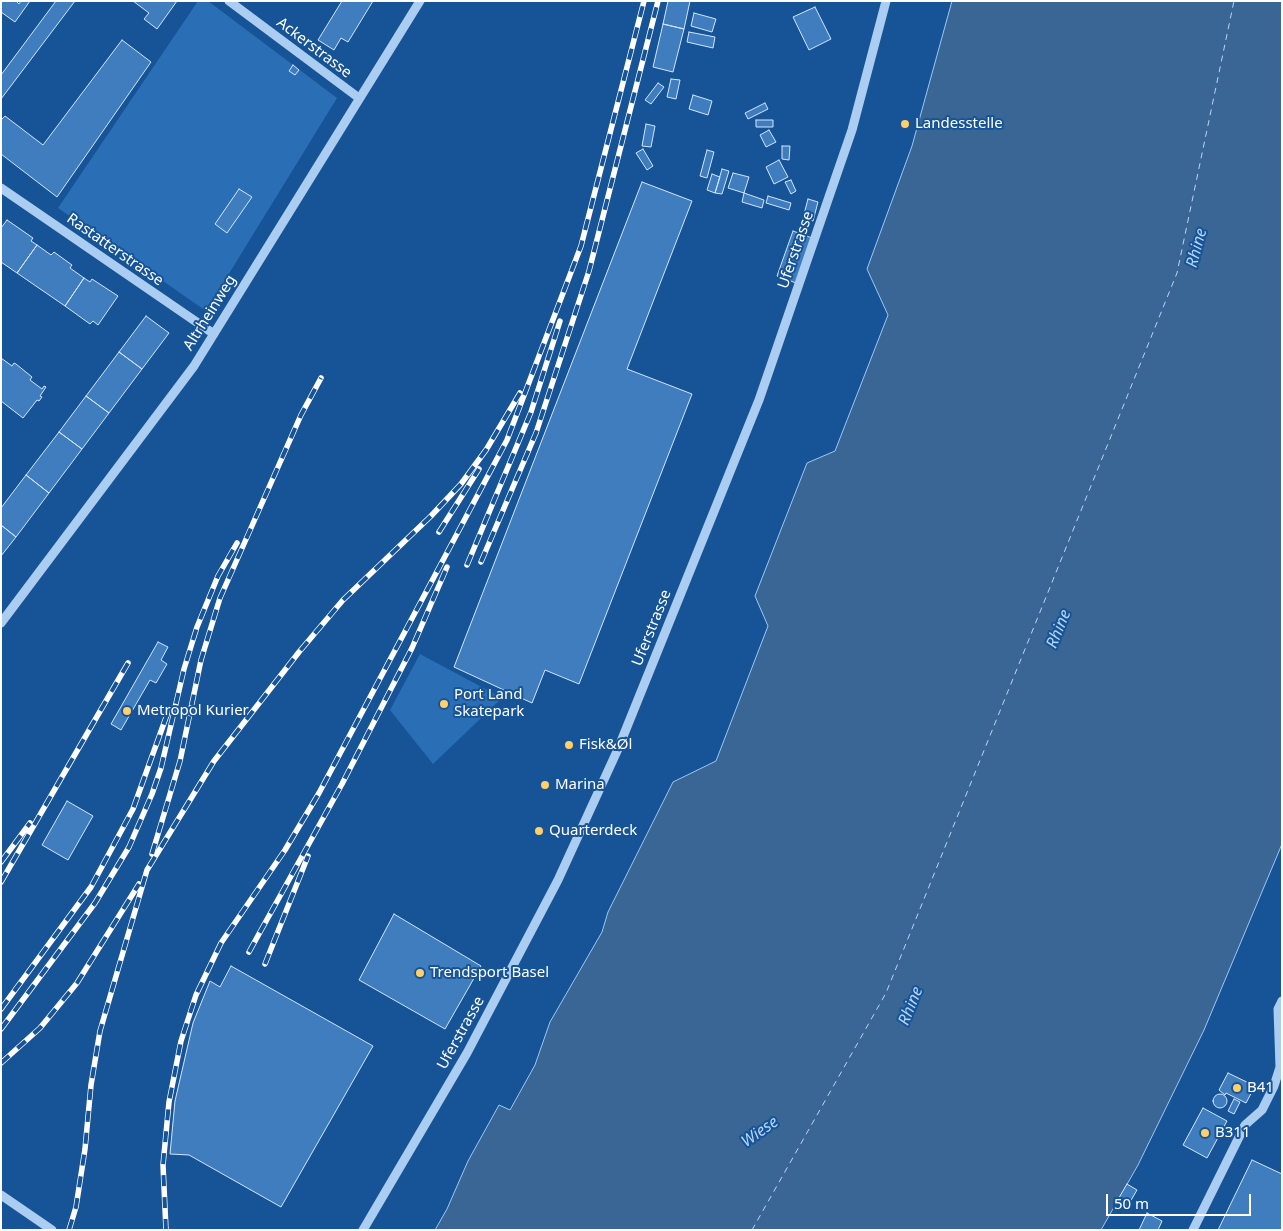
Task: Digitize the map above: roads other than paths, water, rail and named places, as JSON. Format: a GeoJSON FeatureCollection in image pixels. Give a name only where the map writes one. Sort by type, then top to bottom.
{"type":"FeatureCollection","features":[{"type":"Feature","properties":{"kind":"street","name":"Ackerstrasse"},"geometry":{"type":"LineString","coordinates":[[229,1],[359,98]]}},
{"type":"Feature","properties":{"kind":"street","name":"Altrheinweg"},"geometry":{"type":"LineString","coordinates":[[1,623],[194,366],[359,98],[377,74],[420,1]]}},
{"type":"Feature","properties":{"kind":"street","name":"Uferstrasse"},"geometry":{"type":"LineString","coordinates":[[363,1230],[468,1053],[558,880],[618,749],[759,400],[852,130],[886,1]]}},
{"type":"Feature","properties":{"kind":"street","name":"Rastatterstrasse"},"geometry":{"type":"LineString","coordinates":[[1,188],[214,334]]}},
{"type":"Feature","properties":{"kind":"street"},"geometry":{"type":"LineString","coordinates":[[1193,1230],[1245,1125],[1262,1110],[1278,1088],[1280,1066],[1278,1009],[1282,1001]]}},
{"type":"Feature","properties":{"kind":"street"},"geometry":{"type":"LineString","coordinates":[[1,1195],[52,1230]]}},
{"type":"Feature","properties":{"kind":"water"},"geometry":{"type":"Polygon","coordinates":[[[952,1],[1282,1],[1282,844],[1204,1030],[1138,1165],[1101,1230],[435,1230],[447,1209],[468,1161],[499,1105],[510,1110],[535,1065],[550,1022],[602,932],[608,912],[673,782],[716,761],[768,626],[755,596],[807,463],[835,451],[888,315],[867,269],[912,146],[952,1]]]}},
{"type":"Feature","properties":{"kind":"railway"},"geometry":{"type":"LineString","coordinates":[[166,1230],[163,1165],[169,1102],[181,1041],[196,995],[221,943],[285,850],[319,793],[507,440],[581,246],[644,1]]}},
{"type":"Feature","properties":{"kind":"railway"},"geometry":{"type":"LineString","coordinates":[[481,562],[536,433],[589,271],[658,1]]}},
{"type":"Feature","properties":{"kind":"railway"},"geometry":{"type":"LineString","coordinates":[[467,565],[531,412],[560,321]]}},
{"type":"Feature","properties":{"kind":"railway"},"geometry":{"type":"LineString","coordinates":[[152,854],[180,761],[201,660],[220,598],[301,415],[321,378]]}},
{"type":"Feature","properties":{"kind":"railway"},"geometry":{"type":"LineString","coordinates":[[69,1230],[76,1207],[85,1149],[91,1085],[100,1031],[147,870],[214,761],[299,652],[343,600],[431,516],[461,484],[486,450],[520,393]]}},
{"type":"Feature","properties":{"kind":"railway"},"geometry":{"type":"LineString","coordinates":[[439,532],[479,469]]}},
{"type":"Feature","properties":{"kind":"railway"},"geometry":{"type":"LineString","coordinates":[[1,1029],[95,903],[129,847],[161,768],[184,669],[197,627],[218,576],[237,543]]}},
{"type":"Feature","properties":{"kind":"railway"},"geometry":{"type":"LineString","coordinates":[[249,952],[342,784],[412,648],[447,567]]}},
{"type":"Feature","properties":{"kind":"railway"},"geometry":{"type":"LineString","coordinates":[[1,882],[128,663]]}},
{"type":"Feature","properties":{"kind":"railway"},"geometry":{"type":"LineString","coordinates":[[1,1009],[91,887],[133,809],[168,712]]}},
{"type":"Feature","properties":{"kind":"railway"},"geometry":{"type":"LineString","coordinates":[[1,862],[30,823]]}},
{"type":"Feature","properties":{"kind":"railway"},"geometry":{"type":"LineString","coordinates":[[265,964],[308,856]]}},
{"type":"Feature","properties":{"kind":"railway"},"geometry":{"type":"LineString","coordinates":[[1,1063],[40,1028],[77,983],[139,884]]}},
{"type":"Feature","properties":{"kind":"place","name":"Landesstelle"},"geometry":{"type":"Point","coordinates":[905,124]}},
{"type":"Feature","properties":{"kind":"place","name":"Port Land Skatepark"},"geometry":{"type":"Point","coordinates":[444,704]}},
{"type":"Feature","properties":{"kind":"place","name":"Metropol Kurier"},"geometry":{"type":"Point","coordinates":[127,711]}},
{"type":"Feature","properties":{"kind":"place","name":"Fisk&Øl"},"geometry":{"type":"Point","coordinates":[569,745]}},
{"type":"Feature","properties":{"kind":"place","name":"Marina"},"geometry":{"type":"Point","coordinates":[545,785]}},
{"type":"Feature","properties":{"kind":"place","name":"Quarterdeck"},"geometry":{"type":"Point","coordinates":[539,831]}},
{"type":"Feature","properties":{"kind":"place","name":"Trendsport Basel"},"geometry":{"type":"Point","coordinates":[420,973]}},
{"type":"Feature","properties":{"kind":"place","name":"B41"},"geometry":{"type":"Point","coordinates":[1237,1088]}},
{"type":"Feature","properties":{"kind":"place","name":"B311"},"geometry":{"type":"Point","coordinates":[1205,1133]}},
{"type":"Feature","properties":{"kind":"water label","name":"Rhine"},"geometry":{"type":"Point","coordinates":[1197,248]}},
{"type":"Feature","properties":{"kind":"water label","name":"Rhine"},"geometry":{"type":"Point","coordinates":[1059,629]}},
{"type":"Feature","properties":{"kind":"water label","name":"Rhine"},"geometry":{"type":"Point","coordinates":[911,1006]}},
{"type":"Feature","properties":{"kind":"water label","name":"Wiese"},"geometry":{"type":"Point","coordinates":[760,1132]}}]}
